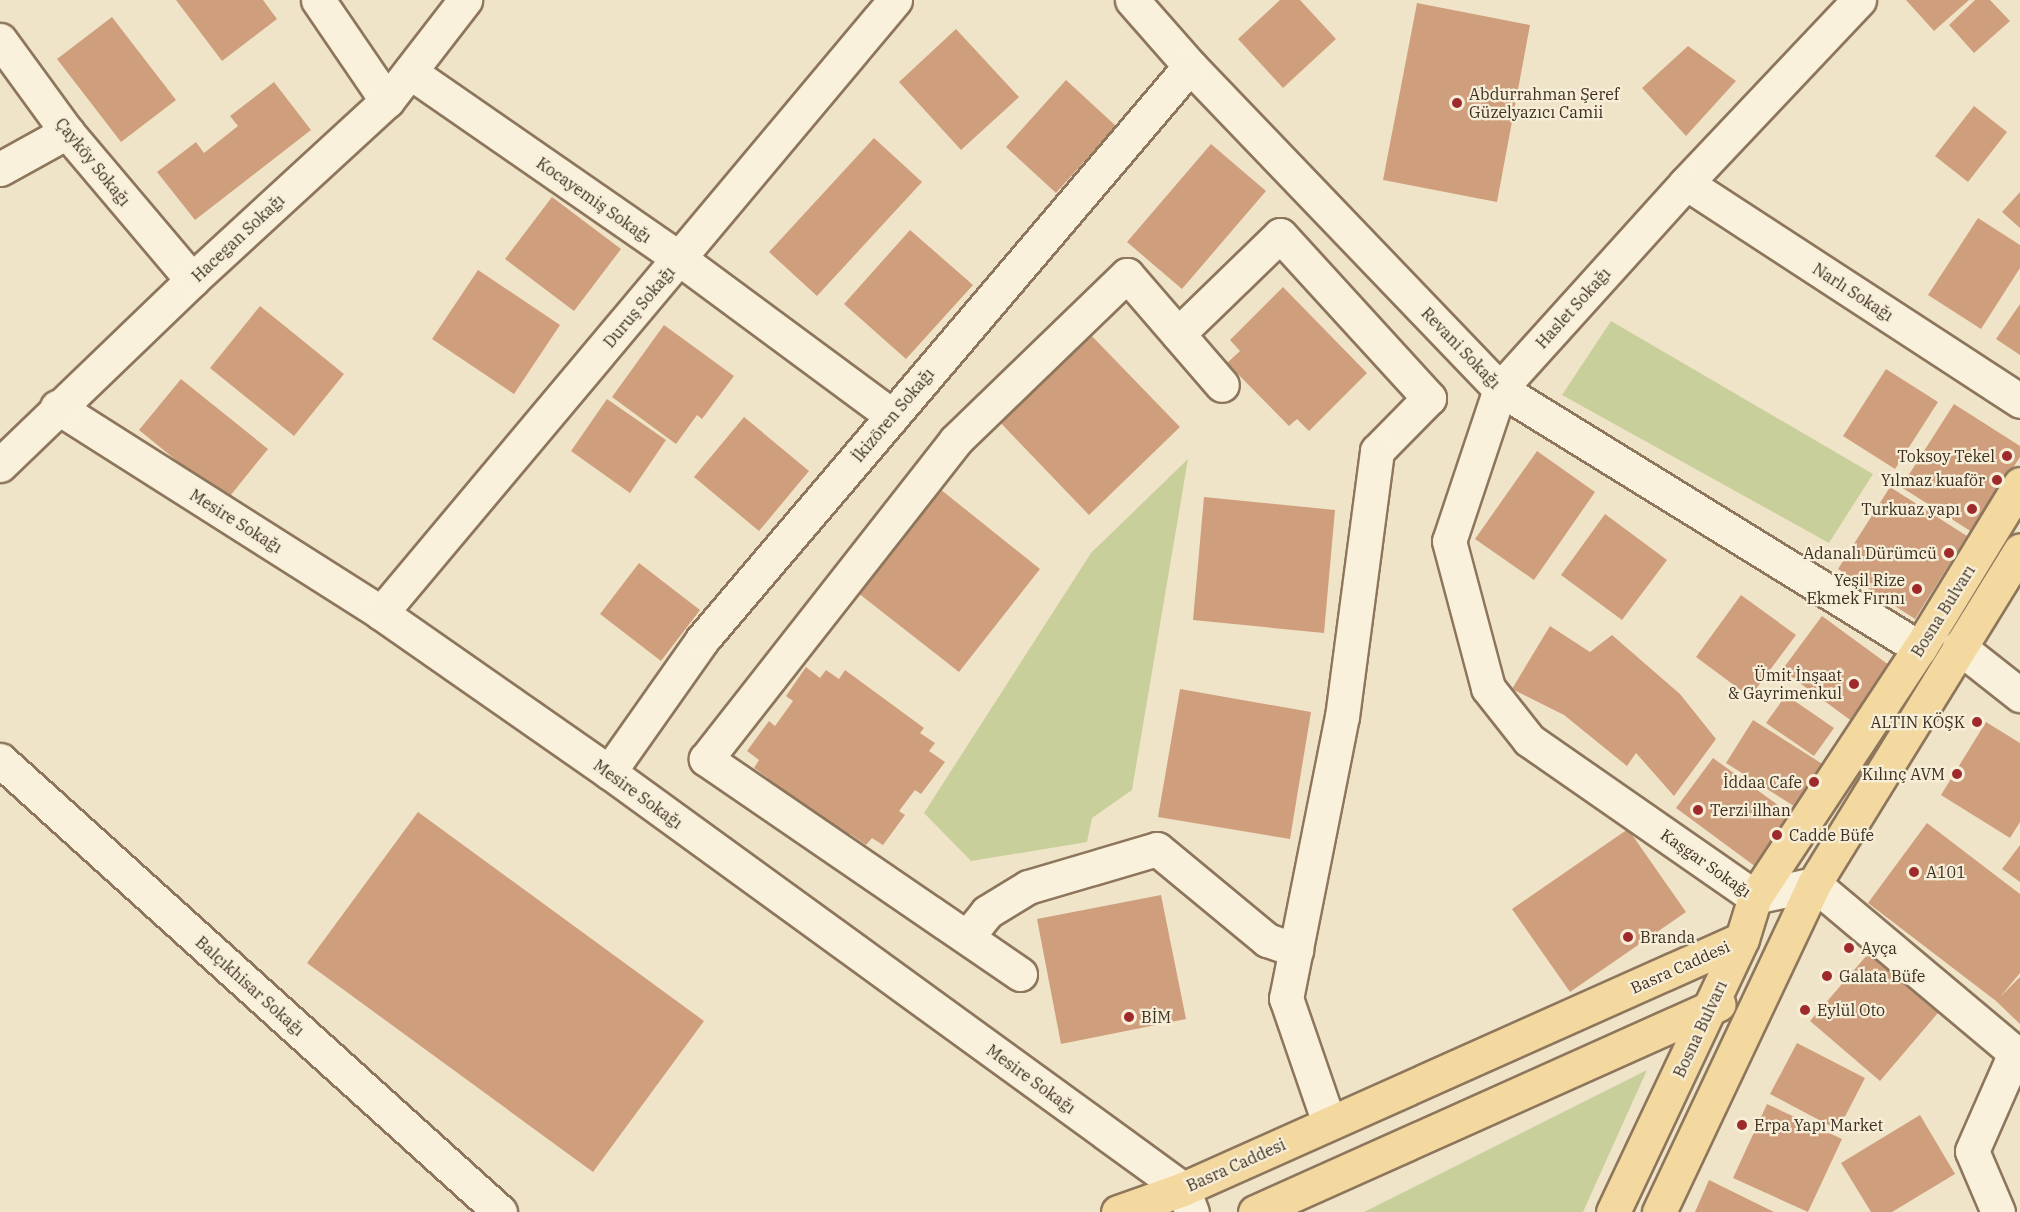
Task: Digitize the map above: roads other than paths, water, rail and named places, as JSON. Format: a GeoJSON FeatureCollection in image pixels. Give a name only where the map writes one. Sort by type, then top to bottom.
{"type":"FeatureCollection","features":[{"type":"Feature","properties":{"kind":"main road","name":"Bosna Bulvarı"},"geometry":{"type":"LineString","coordinates":[[1614,1212],[1742,939],[1755,897],[1920,648],[2020,484]]}},
{"type":"Feature","properties":{"kind":"main road","name":"Bosna Bulvarı"},"geometry":{"type":"LineString","coordinates":[[1659,1212],[1814,885],[2020,550]]}},
{"type":"Feature","properties":{"kind":"main road","name":"Basra Caddesi"},"geometry":{"type":"LineString","coordinates":[[1118,1212],[1187,1200],[1329,1123],[1742,939],[1760,952],[1768,984]]}},
{"type":"Feature","properties":{"kind":"main road"},"geometry":{"type":"LineString","coordinates":[[1255,1212],[1768,984]]}},
{"type":"Feature","properties":{"kind":"street"},"geometry":{"type":"LineString","coordinates":[[318,0],[387,101]]}},
{"type":"Feature","properties":{"kind":"street","name":"Hacegan Sokağı"},"geometry":{"type":"LineString","coordinates":[[0,465],[24,445],[57,407],[192,280],[387,101],[465,0]]}},
{"type":"Feature","properties":{"kind":"street","name":"Duruş Sokağı"},"geometry":{"type":"LineString","coordinates":[[381,613],[895,0]]}},
{"type":"Feature","properties":{"kind":"street","name":"Revani Sokağı"},"geometry":{"type":"LineString","coordinates":[[1132,0],[1190,66],[1500,389],[1920,648]]}},
{"type":"Feature","properties":{"kind":"street","name":"Haslet Sokağı"},"geometry":{"type":"LineString","coordinates":[[1488,688],[1449,541],[1500,389],[1686,183],[1859,0]]}},
{"type":"Feature","properties":{"kind":"street","name":"Çayköy Sokağı"},"geometry":{"type":"LineString","coordinates":[[0,40],[67,132],[192,280]]}},
{"type":"Feature","properties":{"kind":"street","name":"İkizören Sokağı"},"geometry":{"type":"LineString","coordinates":[[609,772],[702,640],[1190,66]]}},
{"type":"Feature","properties":{"kind":"street","name":"Kocayemiş Sokağı"},"geometry":{"type":"LineString","coordinates":[[410,72],[680,259],[892,416]]}},
{"type":"Feature","properties":{"kind":"street"},"geometry":{"type":"LineString","coordinates":[[0,169],[67,132]]}},
{"type":"Feature","properties":{"kind":"street","name":"Narlı Sokağı"},"geometry":{"type":"LineString","coordinates":[[1686,183],[2020,401]]}},
{"type":"Feature","properties":{"kind":"street"},"geometry":{"type":"LineString","coordinates":[[1178,334],[1280,235],[1429,398],[1377,451],[1342,716],[1286,998],[1329,1123]]}},
{"type":"Feature","properties":{"kind":"street"},"geometry":{"type":"LineString","coordinates":[[1020,974],[706,759],[955,441],[1126,275],[1222,385]]}},
{"type":"Feature","properties":{"kind":"street","name":"Mesire Sokağı"},"geometry":{"type":"LineString","coordinates":[[57,407],[381,613],[609,772],[1187,1200]]}},
{"type":"Feature","properties":{"kind":"street"},"geometry":{"type":"LineString","coordinates":[[1959,647],[2020,695]]}},
{"type":"Feature","properties":{"kind":"street","name":"Kaşgar Sokağı"},"geometry":{"type":"LineString","coordinates":[[1488,688],[1530,740],[1755,897],[1814,885]]}},
{"type":"Feature","properties":{"kind":"street","name":"Balçıkhisar Sokağı"},"geometry":{"type":"LineString","coordinates":[[0,760],[500,1212]]}},
{"type":"Feature","properties":{"kind":"street"},"geometry":{"type":"LineString","coordinates":[[967,937],[987,912],[1028,887],[1157,849],[1267,940],[1296,950]]}},
{"type":"Feature","properties":{"kind":"street"},"geometry":{"type":"LineString","coordinates":[[1814,885],[2018,1055],[1972,1151],[1998,1212]]}},
{"type":"Feature","properties":{"kind":"place","name":"Abdurrahman Şeref Güzelyazıcı Camii"},"geometry":{"type":"Point","coordinates":[1457,103]}},
{"type":"Feature","properties":{"kind":"place","name":"Toksoy Tekel"},"geometry":{"type":"Point","coordinates":[2007,456]}},
{"type":"Feature","properties":{"kind":"place","name":"Yılmaz kuaför"},"geometry":{"type":"Point","coordinates":[1997,480]}},
{"type":"Feature","properties":{"kind":"place","name":"Turkuaz yapı"},"geometry":{"type":"Point","coordinates":[1972,509]}},
{"type":"Feature","properties":{"kind":"place","name":"Adanalı Dürümcü"},"geometry":{"type":"Point","coordinates":[1949,553]}},
{"type":"Feature","properties":{"kind":"place","name":"Yeşil Rize Ekmek Fırını"},"geometry":{"type":"Point","coordinates":[1917,589]}},
{"type":"Feature","properties":{"kind":"place","name":"Ümit İnşaat & Gayrimenkul"},"geometry":{"type":"Point","coordinates":[1854,684]}},
{"type":"Feature","properties":{"kind":"place","name":"ALTIN KÖŞK"},"geometry":{"type":"Point","coordinates":[1977,722]}},
{"type":"Feature","properties":{"kind":"place","name":"Kılınç AVM"},"geometry":{"type":"Point","coordinates":[1957,774]}},
{"type":"Feature","properties":{"kind":"place","name":"İddaa Cafe"},"geometry":{"type":"Point","coordinates":[1814,782]}},
{"type":"Feature","properties":{"kind":"place","name":"Terzi ilhan"},"geometry":{"type":"Point","coordinates":[1698,810]}},
{"type":"Feature","properties":{"kind":"place","name":"Cadde Büfe"},"geometry":{"type":"Point","coordinates":[1777,835]}},
{"type":"Feature","properties":{"kind":"place","name":"A101"},"geometry":{"type":"Point","coordinates":[1914,872]}},
{"type":"Feature","properties":{"kind":"place","name":"Branda"},"geometry":{"type":"Point","coordinates":[1628,937]}},
{"type":"Feature","properties":{"kind":"place","name":"Ayça"},"geometry":{"type":"Point","coordinates":[1849,948]}},
{"type":"Feature","properties":{"kind":"place","name":"Galata Büfe"},"geometry":{"type":"Point","coordinates":[1827,976]}},
{"type":"Feature","properties":{"kind":"place","name":"Eylül Oto"},"geometry":{"type":"Point","coordinates":[1805,1010]}},
{"type":"Feature","properties":{"kind":"place","name":"BİM"},"geometry":{"type":"Point","coordinates":[1129,1017]}},
{"type":"Feature","properties":{"kind":"place","name":"Erpa Yapı Market"},"geometry":{"type":"Point","coordinates":[1742,1125]}}]}
